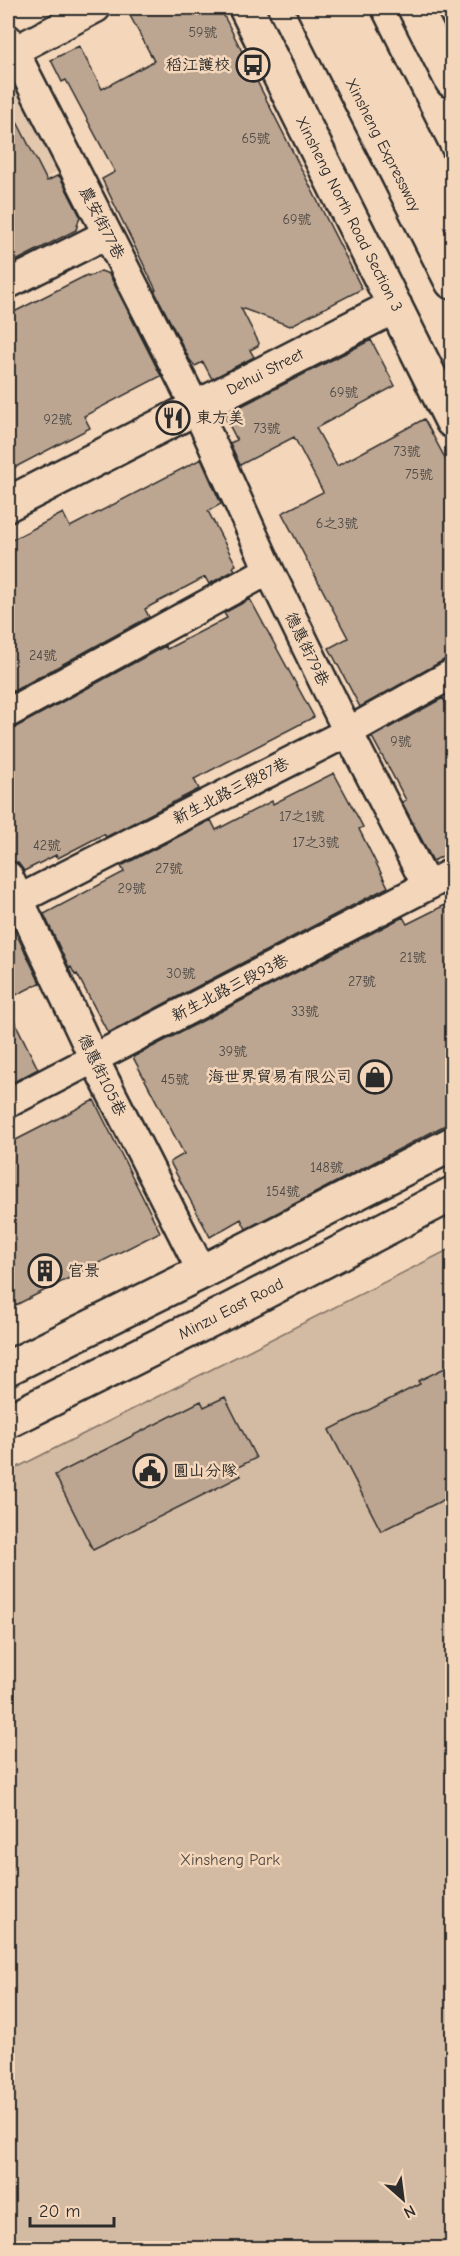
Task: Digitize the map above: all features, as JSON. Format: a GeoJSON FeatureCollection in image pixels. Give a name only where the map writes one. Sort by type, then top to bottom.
{"type":"FeatureCollection","features":[{"type":"Feature","properties":{"kind":"main road","name":"Xinsheng North Road Section 3"},"geometry":{"type":"LineString","coordinates":[[246,8],[453,422]]}},
{"type":"Feature","properties":{"kind":"main road","name":"Xinsheng Expressway"},"geometry":{"type":"LineString","coordinates":[[314,8],[453,282]]}},
{"type":"Feature","properties":{"kind":"main road","name":"Xinsheng Expressway"},"geometry":{"type":"LineString","coordinates":[[349,8],[453,213]]}},
{"type":"Feature","properties":{"kind":"main road"},"geometry":{"type":"LineString","coordinates":[[367,8],[453,177]]}},
{"type":"Feature","properties":{"kind":"main road"},"geometry":{"type":"LineString","coordinates":[[415,8],[453,81]]}},
{"type":"Feature","properties":{"kind":"main road","name":"Dehui Street"},"geometry":{"type":"LineString","coordinates":[[8,504],[395,306]]}},
{"type":"Feature","properties":{"kind":"main road"},"geometry":{"type":"LineString","coordinates":[[8,1368],[453,1144]]}},
{"type":"Feature","properties":{"kind":"main road","name":"Minzu East Road"},"geometry":{"type":"LineString","coordinates":[[8,1422],[453,1194]]}},
{"type":"Feature","properties":{"kind":"street"},"geometry":{"type":"LineString","coordinates":[[11,45],[96,8]]}},
{"type":"Feature","properties":{"kind":"street","name":"農安街77巷"},"geometry":{"type":"LineString","coordinates":[[11,45],[196,408]]}},
{"type":"Feature","properties":{"kind":"street"},"geometry":{"type":"LineString","coordinates":[[8,284],[107,234]]}},
{"type":"Feature","properties":{"kind":"street","name":"德惠街79巷"},"geometry":{"type":"LineString","coordinates":[[196,408],[269,570],[427,886]]}},
{"type":"Feature","properties":{"kind":"street"},"geometry":{"type":"LineString","coordinates":[[8,714],[269,570]]}},
{"type":"Feature","properties":{"kind":"street","name":"新生北路三段87巷"},"geometry":{"type":"LineString","coordinates":[[11,893],[348,732],[453,674]]}},
{"type":"Feature","properties":{"kind":"street","name":"新生北路三段93巷"},"geometry":{"type":"LineString","coordinates":[[8,1103],[453,873]]}},
{"type":"Feature","properties":{"kind":"street","name":"德惠街105巷"},"geometry":{"type":"LineString","coordinates":[[11,893],[202,1272]]}},
{"type":"Feature","properties":{"kind":"shaded area"},"geometry":{"type":"Polygon","coordinates":[[[8,73],[58,171],[8,198],[8,73]]]}},
{"type":"Feature","properties":{"kind":"green space","name":"Xinsheng Park"},"geometry":{"type":"Polygon","coordinates":[[[452,1248],[452,2248],[8,2248],[8,1472],[452,1248]]]}},
{"type":"Feature","properties":{"kind":"building"},"geometry":{"type":"Polygon","coordinates":[[[126,8],[220,8],[362,289],[290,326],[241,308],[259,343],[250,350],[254,357],[212,379],[203,362],[195,366],[190,360],[154,290],[156,290],[102,179],[115,172],[66,80],[62,82],[51,60],[79,46],[102,89],[154,61],[126,8]]]}},
{"type":"Feature","properties":{"kind":"building"},"geometry":{"type":"Polygon","coordinates":[[[8,104],[47,181],[59,175],[80,216],[76,230],[8,265],[8,104]]]}},
{"type":"Feature","properties":{"kind":"building"},"geometry":{"type":"Polygon","coordinates":[[[101,271],[109,274],[161,376],[84,416],[90,428],[8,471],[8,315],[87,275],[88,277],[101,271]]]}},
{"type":"Feature","properties":{"kind":"building"},"geometry":{"type":"Polygon","coordinates":[[[371,340],[395,386],[316,428],[337,466],[424,419],[453,473],[453,658],[444,660],[360,707],[329,648],[348,638],[282,513],[323,492],[294,437],[240,465],[230,443],[237,440],[224,415],[371,340]]]}},
{"type":"Feature","properties":{"kind":"building"},"geometry":{"type":"Polygon","coordinates":[[[201,459],[221,504],[208,511],[236,565],[233,567],[235,570],[209,584],[205,577],[152,605],[145,609],[149,617],[8,694],[8,542],[63,513],[70,527],[201,459]]]}},
{"type":"Feature","properties":{"kind":"building"},"geometry":{"type":"Polygon","coordinates":[[[250,599],[314,717],[194,779],[199,789],[106,837],[104,834],[58,858],[56,855],[24,871],[18,863],[8,860],[8,729],[16,727],[165,646],[167,649],[227,618],[224,613],[250,599]]]}},
{"type":"Feature","properties":{"kind":"building"},"geometry":{"type":"Polygon","coordinates":[[[443,698],[453,715],[453,851],[433,861],[402,802],[406,800],[372,737],[443,698]]]}},
{"type":"Feature","properties":{"kind":"building"},"geometry":{"type":"Polygon","coordinates":[[[334,773],[363,827],[359,829],[388,887],[108,1033],[77,974],[75,975],[71,967],[69,968],[44,914],[124,872],[121,866],[211,820],[216,830],[334,773]]]}},
{"type":"Feature","properties":{"kind":"building"},"geometry":{"type":"Polygon","coordinates":[[[453,901],[453,1121],[246,1229],[241,1219],[210,1237],[170,1162],[184,1154],[133,1057],[403,917],[407,924],[453,901]]]}},
{"type":"Feature","properties":{"kind":"building"},"geometry":{"type":"Polygon","coordinates":[[[14,929],[40,983],[8,999],[8,932],[14,929]]]}},
{"type":"Feature","properties":{"kind":"building"},"geometry":{"type":"Polygon","coordinates":[[[8,1008],[38,1069],[8,1085],[8,1008]]]}},
{"type":"Feature","properties":{"kind":"building"},"geometry":{"type":"Polygon","coordinates":[[[94,1100],[160,1232],[8,1309],[8,1144],[94,1100]]]}},
{"type":"Feature","properties":{"kind":"building"},"geometry":{"type":"Polygon","coordinates":[[[453,1364],[453,1495],[381,1531],[329,1430],[420,1384],[418,1381],[453,1364]]]}},
{"type":"Feature","properties":{"kind":"building","name":"圓山分隊"},"geometry":{"type":"Polygon","coordinates":[[[225,1397],[256,1458],[236,1468],[241,1476],[93,1550],[55,1475],[201,1401],[204,1407],[225,1397]]]}},
{"type":"Feature","properties":{"kind":"place","name":"稻江護校"},"geometry":{"type":"Point","coordinates":[253,65]}},
{"type":"Feature","properties":{"kind":"place","name":"東方美"},"geometry":{"type":"Point","coordinates":[173,418]}},
{"type":"Feature","properties":{"kind":"place","name":"海世界貿易有限公司"},"geometry":{"type":"Point","coordinates":[375,1077]}},
{"type":"Feature","properties":{"kind":"place","name":"官景"},"geometry":{"type":"Point","coordinates":[45,1271]}},
{"type":"Feature","properties":{"kind":"place","name":"圓山分隊"},"geometry":{"type":"Point","coordinates":[150,1471]}}]}
